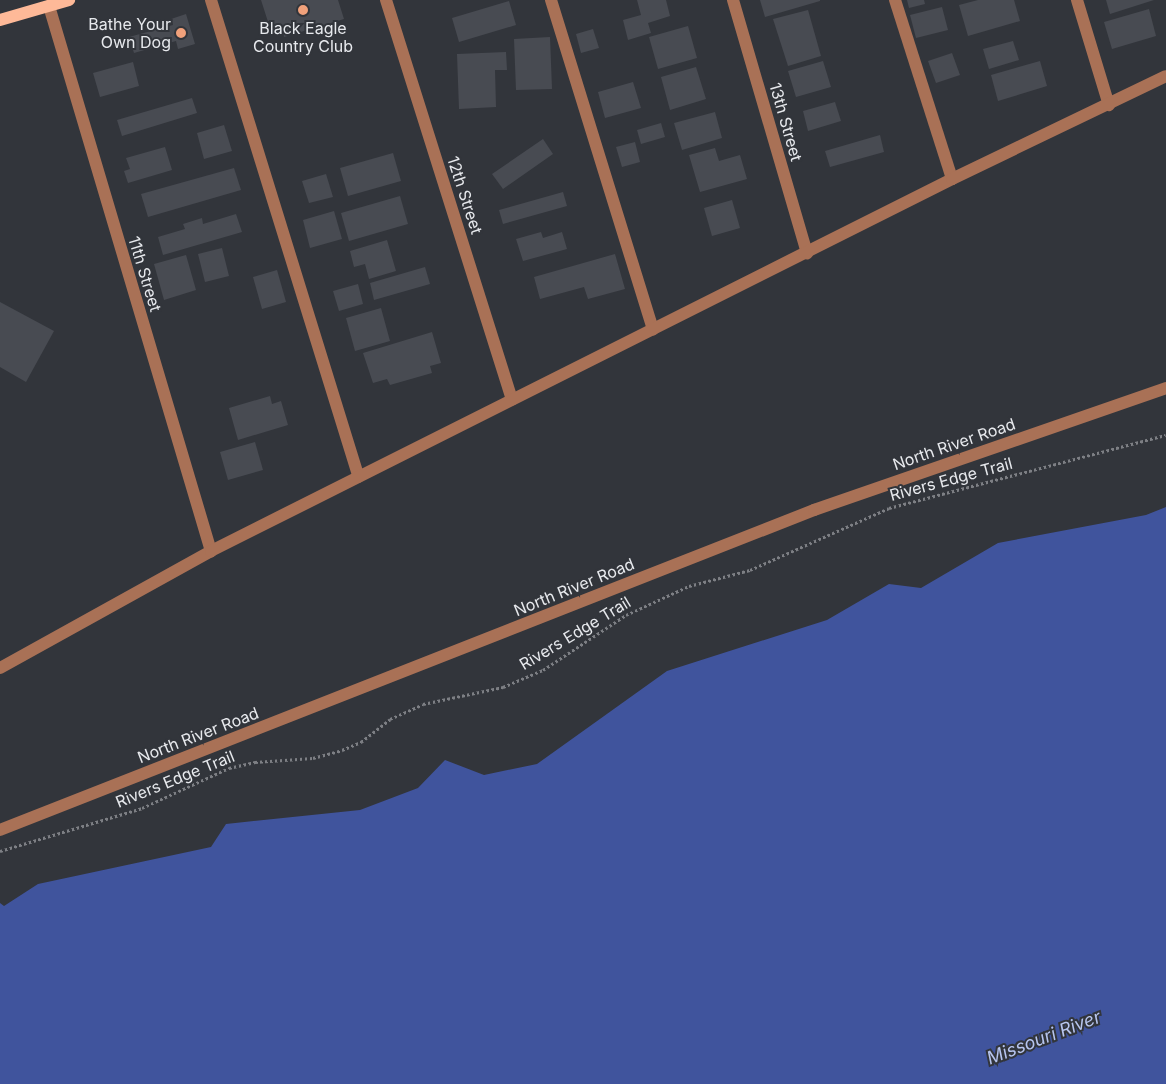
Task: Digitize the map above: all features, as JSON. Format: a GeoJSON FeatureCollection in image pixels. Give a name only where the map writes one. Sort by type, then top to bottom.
{"type":"FeatureCollection","features":[{"type":"Feature","properties":{"kind":"main road"},"geometry":{"type":"LineString","coordinates":[[0,20],[69,0]]}},
{"type":"Feature","properties":{"kind":"street"},"geometry":{"type":"LineString","coordinates":[[211,0],[359,476]]}},
{"type":"Feature","properties":{"kind":"street","name":"12th Street"},"geometry":{"type":"LineString","coordinates":[[386,0],[512,400]]}},
{"type":"Feature","properties":{"kind":"street"},"geometry":{"type":"LineString","coordinates":[[551,0],[653,330]]}},
{"type":"Feature","properties":{"kind":"street","name":"13th Street"},"geometry":{"type":"LineString","coordinates":[[733,0],[807,253]]}},
{"type":"Feature","properties":{"kind":"street"},"geometry":{"type":"LineString","coordinates":[[895,0],[952,179]]}},
{"type":"Feature","properties":{"kind":"street"},"geometry":{"type":"LineString","coordinates":[[1077,0],[1109,104]]}},
{"type":"Feature","properties":{"kind":"street","name":"11th Street"},"geometry":{"type":"LineString","coordinates":[[54,3],[211,551]]}},
{"type":"Feature","properties":{"kind":"street"},"geometry":{"type":"LineString","coordinates":[[0,668],[211,551],[952,179],[1166,76]]}},
{"type":"Feature","properties":{"kind":"street","name":"North River Road"},"geometry":{"type":"LineString","coordinates":[[0,830],[814,510],[1166,388]]}},
{"type":"Feature","properties":{"kind":"path","name":"Rivers Edge Trail"},"geometry":{"type":"LineString","coordinates":[[0,851],[142,808],[229,768],[255,762],[313,758],[342,750],[361,742],[390,719],[423,704],[503,687],[535,674],[626,615],[689,586],[750,570],[889,508],[1166,434]]}},
{"type":"Feature","properties":{"kind":"water","name":"Missouri River"},"geometry":{"type":"Polygon","coordinates":[[[1166,507],[1166,1084],[0,1084],[0,903],[4,906],[38,884],[211,847],[226,824],[360,810],[418,788],[445,760],[484,775],[537,764],[667,671],[827,620],[889,584],[921,588],[998,543],[1146,515],[1166,507]]]}},
{"type":"Feature","properties":{"kind":"building","name":"Black Eagle Country Club"},"geometry":{"type":"Polygon","coordinates":[[[261,0],[338,0],[344,19],[284,37],[281,25],[270,28],[261,0]]]}},
{"type":"Feature","properties":{"kind":"building"},"geometry":{"type":"Polygon","coordinates":[[[637,0],[666,0],[670,16],[648,23],[651,33],[628,40],[623,20],[641,15],[637,0]]]}},
{"type":"Feature","properties":{"kind":"building"},"geometry":{"type":"Polygon","coordinates":[[[760,0],[820,0],[820,1],[765,17],[760,0]]]}},
{"type":"Feature","properties":{"kind":"building"},"geometry":{"type":"Polygon","coordinates":[[[907,0],[924,0],[925,4],[909,8],[907,0]]]}},
{"type":"Feature","properties":{"kind":"building"},"geometry":{"type":"Polygon","coordinates":[[[978,0],[1014,0],[1020,21],[968,36],[959,5],[978,0]]]}},
{"type":"Feature","properties":{"kind":"building"},"geometry":{"type":"Polygon","coordinates":[[[1106,0],[1154,0],[1110,14],[1106,0]]]}},
{"type":"Feature","properties":{"kind":"building"},"geometry":{"type":"Polygon","coordinates":[[[509,1],[516,25],[459,42],[452,18],[509,1]]]}},
{"type":"Feature","properties":{"kind":"building"},"geometry":{"type":"Polygon","coordinates":[[[942,7],[948,30],[916,38],[910,15],[942,7]]]}},
{"type":"Feature","properties":{"kind":"building"},"geometry":{"type":"Polygon","coordinates":[[[1149,9],[1156,36],[1112,49],[1104,22],[1149,9]]]}},
{"type":"Feature","properties":{"kind":"building"},"geometry":{"type":"Polygon","coordinates":[[[808,10],[821,56],[788,66],[773,19],[808,10]]]}},
{"type":"Feature","properties":{"kind":"building"},"geometry":{"type":"Polygon","coordinates":[[[186,14],[195,44],[178,49],[176,41],[134,53],[129,37],[173,25],[171,19],[186,14]]]}},
{"type":"Feature","properties":{"kind":"building"},"geometry":{"type":"Polygon","coordinates":[[[688,26],[697,58],[658,69],[649,37],[688,26]]]}},
{"type":"Feature","properties":{"kind":"building"},"geometry":{"type":"Polygon","coordinates":[[[593,29],[599,48],[581,53],[576,34],[593,29]]]}},
{"type":"Feature","properties":{"kind":"building"},"geometry":{"type":"Polygon","coordinates":[[[550,37],[552,89],[516,90],[514,39],[550,37]]]}},
{"type":"Feature","properties":{"kind":"building"},"geometry":{"type":"Polygon","coordinates":[[[1013,41],[1019,60],[989,69],[983,49],[1013,41]]]}},
{"type":"Feature","properties":{"kind":"building"},"geometry":{"type":"Polygon","coordinates":[[[506,52],[507,70],[495,70],[496,107],[459,109],[457,54],[506,52]]]}},
{"type":"Feature","properties":{"kind":"building"},"geometry":{"type":"Polygon","coordinates":[[[952,53],[960,75],[936,83],[928,61],[952,53]]]}},
{"type":"Feature","properties":{"kind":"building"},"geometry":{"type":"Polygon","coordinates":[[[823,61],[831,87],[796,97],[788,71],[823,61]]]}},
{"type":"Feature","properties":{"kind":"building"},"geometry":{"type":"Polygon","coordinates":[[[1040,61],[1047,86],[998,101],[991,75],[1040,61]]]}},
{"type":"Feature","properties":{"kind":"building"},"geometry":{"type":"Polygon","coordinates":[[[133,62],[139,86],[100,97],[93,73],[133,62]]]}},
{"type":"Feature","properties":{"kind":"building"},"geometry":{"type":"Polygon","coordinates":[[[696,67],[706,99],[670,110],[661,77],[696,67]]]}},
{"type":"Feature","properties":{"kind":"building"},"geometry":{"type":"Polygon","coordinates":[[[633,82],[641,108],[605,118],[598,92],[633,82]]]}},
{"type":"Feature","properties":{"kind":"building"},"geometry":{"type":"Polygon","coordinates":[[[192,98],[197,113],[122,136],[117,120],[192,98]]]}},
{"type":"Feature","properties":{"kind":"building"},"geometry":{"type":"Polygon","coordinates":[[[835,102],[841,121],[808,131],[803,111],[835,102]]]}},
{"type":"Feature","properties":{"kind":"building"},"geometry":{"type":"Polygon","coordinates":[[[715,112],[722,138],[682,150],[674,123],[715,112]]]}},
{"type":"Feature","properties":{"kind":"building"},"geometry":{"type":"Polygon","coordinates":[[[661,123],[665,137],[641,144],[637,130],[661,123]]]}},
{"type":"Feature","properties":{"kind":"building"},"geometry":{"type":"Polygon","coordinates":[[[224,125],[232,151],[204,159],[197,133],[224,125]]]}},
{"type":"Feature","properties":{"kind":"building"},"geometry":{"type":"Polygon","coordinates":[[[880,135],[884,152],[830,167],[825,151],[880,135]]]}},
{"type":"Feature","properties":{"kind":"building"},"geometry":{"type":"Polygon","coordinates":[[[543,139],[553,154],[503,189],[492,174],[543,139]]]}},
{"type":"Feature","properties":{"kind":"building"},"geometry":{"type":"Polygon","coordinates":[[[635,142],[640,162],[622,167],[616,147],[635,142]]]}},
{"type":"Feature","properties":{"kind":"building"},"geometry":{"type":"Polygon","coordinates":[[[165,147],[172,170],[128,183],[124,171],[130,169],[126,158],[165,147]]]}},
{"type":"Feature","properties":{"kind":"building"},"geometry":{"type":"Polygon","coordinates":[[[715,148],[719,161],[740,155],[747,179],[700,192],[689,155],[715,148]]]}},
{"type":"Feature","properties":{"kind":"building"},"geometry":{"type":"Polygon","coordinates":[[[393,153],[401,181],[348,196],[340,168],[393,153]]]}},
{"type":"Feature","properties":{"kind":"building"},"geometry":{"type":"Polygon","coordinates":[[[234,168],[241,190],[148,217],[141,194],[234,168]]]}},
{"type":"Feature","properties":{"kind":"building"},"geometry":{"type":"Polygon","coordinates":[[[326,174],[333,197],[309,203],[302,181],[326,174]]]}},
{"type":"Feature","properties":{"kind":"building"},"geometry":{"type":"Polygon","coordinates":[[[563,192],[567,206],[503,224],[499,210],[563,192]]]}},
{"type":"Feature","properties":{"kind":"building"},"geometry":{"type":"Polygon","coordinates":[[[400,196],[408,224],[349,241],[341,213],[400,196]]]}},
{"type":"Feature","properties":{"kind":"building"},"geometry":{"type":"Polygon","coordinates":[[[732,200],[740,228],[712,236],[704,208],[732,200]]]}},
{"type":"Feature","properties":{"kind":"building"},"geometry":{"type":"Polygon","coordinates":[[[334,211],[342,239],[310,248],[303,220],[334,211]]]}},
{"type":"Feature","properties":{"kind":"building"},"geometry":{"type":"Polygon","coordinates":[[[236,214],[242,232],[163,255],[158,237],[185,229],[183,224],[202,218],[203,224],[236,214]]]}},
{"type":"Feature","properties":{"kind":"building"},"geometry":{"type":"Polygon","coordinates":[[[541,232],[543,238],[562,232],[567,249],[523,261],[516,239],[541,232]]]}},
{"type":"Feature","properties":{"kind":"building"},"geometry":{"type":"Polygon","coordinates":[[[387,240],[396,271],[369,279],[365,264],[354,267],[350,251],[387,240]]]}},
{"type":"Feature","properties":{"kind":"building"},"geometry":{"type":"Polygon","coordinates":[[[222,248],[229,276],[205,282],[198,254],[222,248]]]}},
{"type":"Feature","properties":{"kind":"building"},"geometry":{"type":"Polygon","coordinates":[[[615,254],[625,289],[588,299],[584,287],[540,299],[534,277],[615,254]]]}},
{"type":"Feature","properties":{"kind":"building"},"geometry":{"type":"Polygon","coordinates":[[[186,255],[196,290],[164,300],[154,264],[186,255]]]}},
{"type":"Feature","properties":{"kind":"building"},"geometry":{"type":"Polygon","coordinates":[[[425,267],[430,284],[374,300],[370,283],[425,267]]]}},
{"type":"Feature","properties":{"kind":"building"},"geometry":{"type":"Polygon","coordinates":[[[277,270],[286,302],[262,309],[253,277],[277,270]]]}},
{"type":"Feature","properties":{"kind":"building"},"geometry":{"type":"Polygon","coordinates":[[[358,284],[363,304],[339,311],[333,291],[358,284]]]}},
{"type":"Feature","properties":{"kind":"building"},"geometry":{"type":"Polygon","coordinates":[[[0,302],[54,331],[26,382],[0,367],[0,302]]]}},
{"type":"Feature","properties":{"kind":"building"},"geometry":{"type":"Polygon","coordinates":[[[381,308],[390,341],[355,351],[346,318],[381,308]]]}},
{"type":"Feature","properties":{"kind":"building"},"geometry":{"type":"Polygon","coordinates":[[[432,332],[441,363],[430,366],[432,373],[390,385],[387,379],[373,383],[363,353],[432,332]]]}},
{"type":"Feature","properties":{"kind":"building"},"geometry":{"type":"Polygon","coordinates":[[[270,396],[272,404],[281,401],[288,425],[238,440],[229,408],[270,396]]]}},
{"type":"Feature","properties":{"kind":"building"},"geometry":{"type":"Polygon","coordinates":[[[255,442],[263,470],[228,480],[220,452],[255,442]]]}},
{"type":"Feature","properties":{"kind":"place","name":"Black Eagle Country Club"},"geometry":{"type":"Point","coordinates":[303,10]}},
{"type":"Feature","properties":{"kind":"place","name":"Bathe Your Own Dog"},"geometry":{"type":"Point","coordinates":[181,33]}}]}
